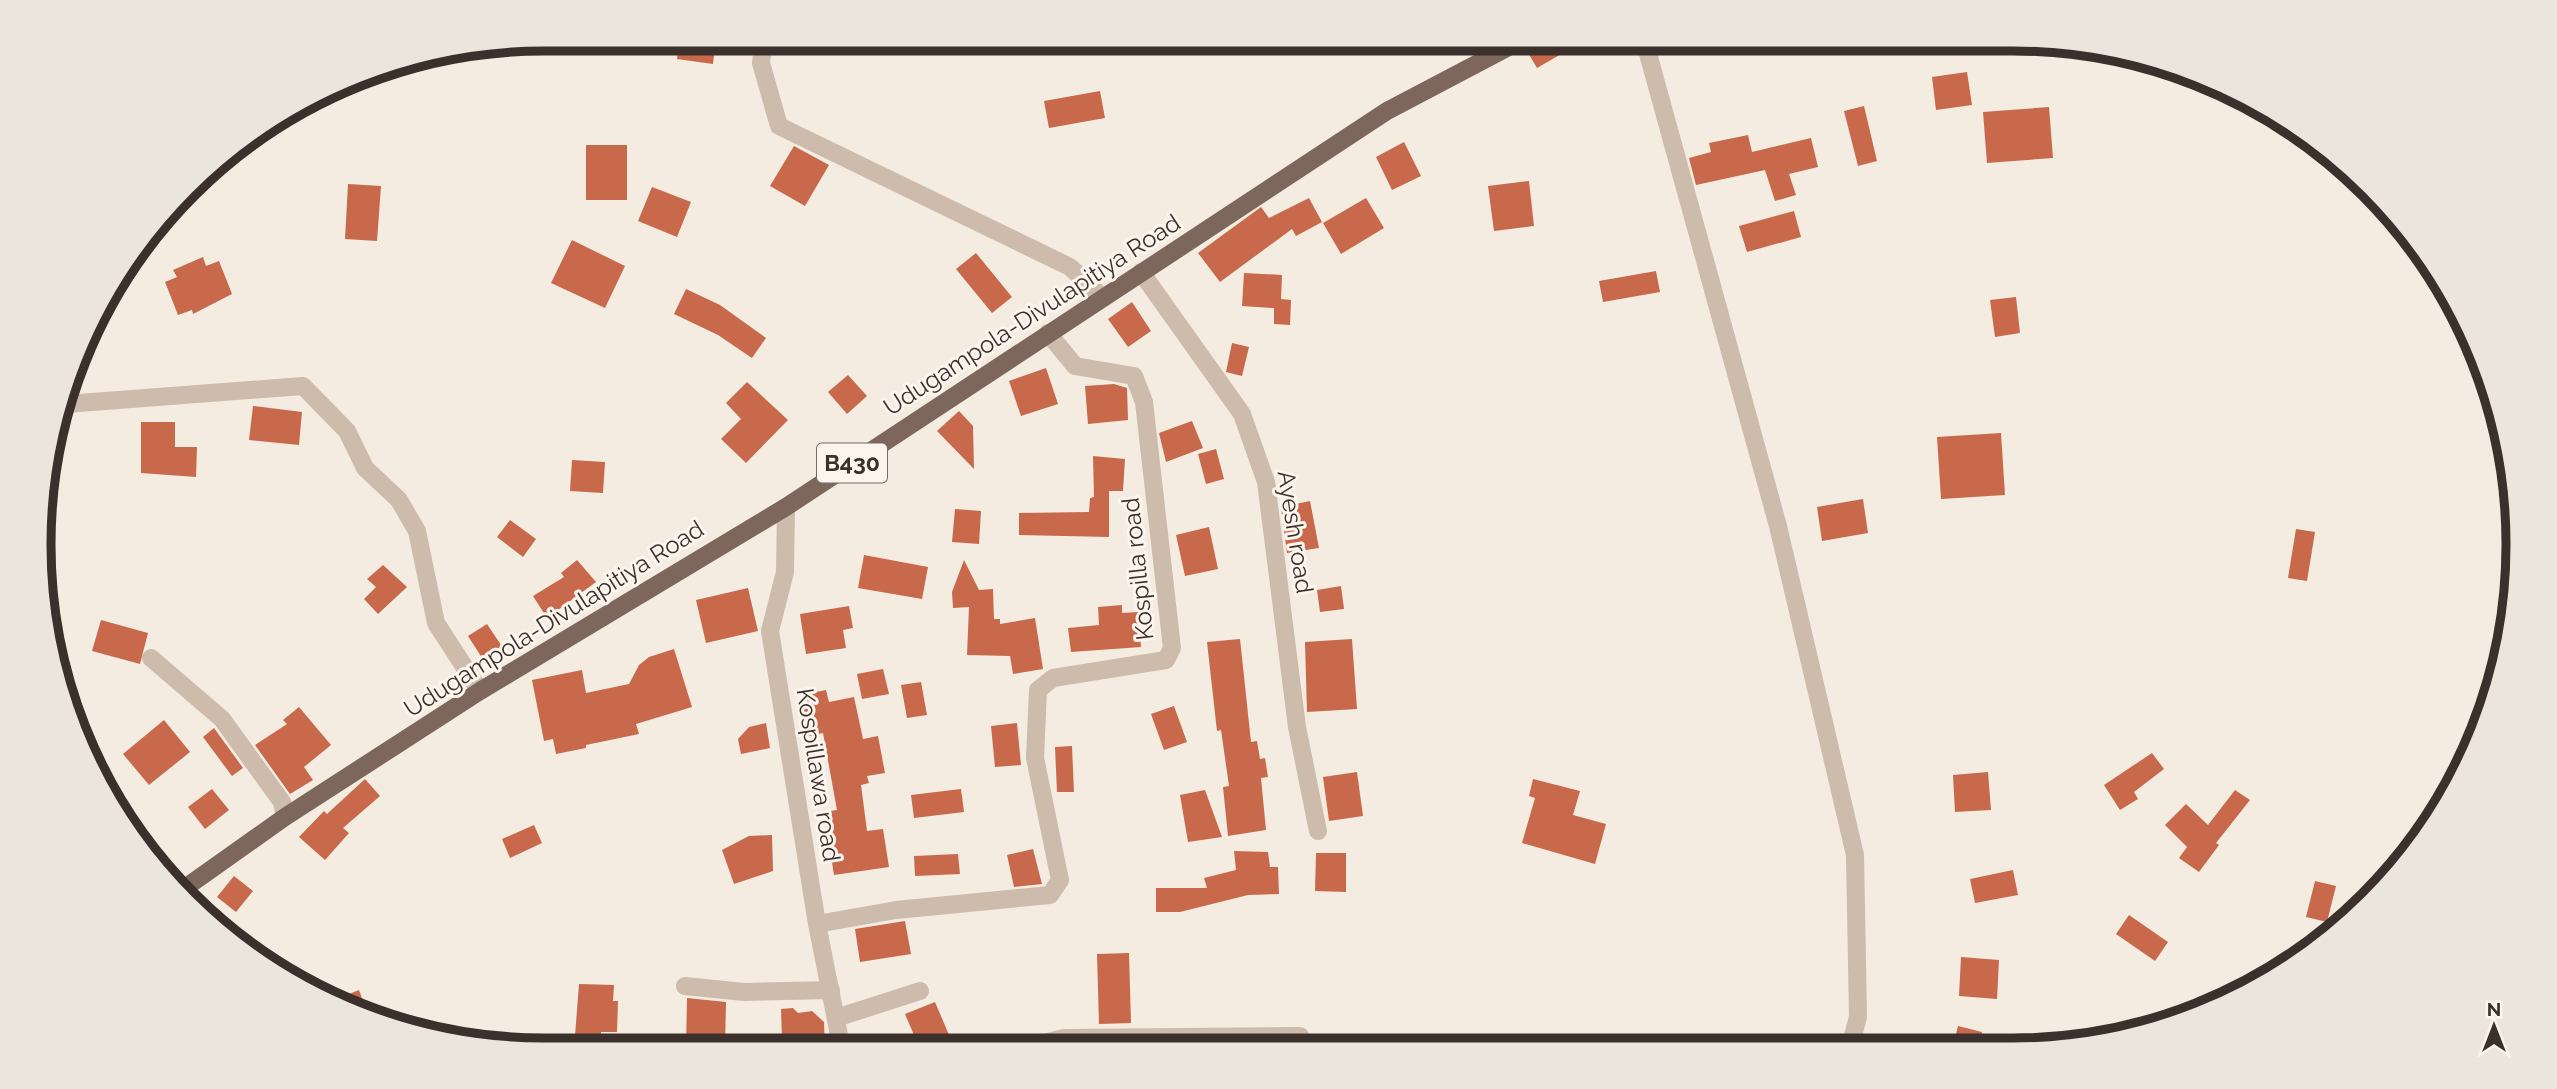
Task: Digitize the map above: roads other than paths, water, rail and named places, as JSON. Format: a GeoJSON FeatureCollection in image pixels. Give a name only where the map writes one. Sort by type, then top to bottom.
{"type":"FeatureCollection","features":[{"type":"Feature","properties":{"kind":"main road","name":"Udugampola-Divulapitiya Road"},"geometry":{"type":"LineString","coordinates":[[188,886],[285,817],[480,691],[786,507],[1387,111],[1500,51]]}},
{"type":"Feature","properties":{"kind":"street"},"geometry":{"type":"LineString","coordinates":[[762,51],[761,63],[779,126],[1070,267],[1102,297]]}},
{"type":"Feature","properties":{"kind":"street"},"geometry":{"type":"LineString","coordinates":[[1648,51],[1778,526],[1855,855],[1858,1017],[1852,1038]]}},
{"type":"Feature","properties":{"kind":"street","name":"Ayesh road"},"geometry":{"type":"LineString","coordinates":[[1140,272],[1242,414],[1266,482],[1297,727],[1318,831]]}},
{"type":"Feature","properties":{"kind":"street","name":"Kospilla road"},"geometry":{"type":"LineString","coordinates":[[817,924],[896,910],[1050,895],[1060,880],[1035,758],[1038,690],[1053,678],[1166,660],[1172,648],[1144,402],[1134,376],[1075,366],[1048,333]]}},
{"type":"Feature","properties":{"kind":"street"},"geometry":{"type":"LineString","coordinates":[[72,404],[303,386],[347,431],[365,468],[399,500],[417,531],[436,623],[480,691]]}},
{"type":"Feature","properties":{"kind":"street","name":"Kospillawa road"},"geometry":{"type":"LineString","coordinates":[[786,507],[785,572],[770,631],[817,924],[840,1038]]}},
{"type":"Feature","properties":{"kind":"street"},"geometry":{"type":"LineString","coordinates":[[151,658],[222,719],[282,802],[285,817]]}},
{"type":"Feature","properties":{"kind":"street"},"geometry":{"type":"LineString","coordinates":[[685,986],[744,992],[831,990]]}},
{"type":"Feature","properties":{"kind":"street"},"geometry":{"type":"LineString","coordinates":[[836,1018],[920,991]]}},
{"type":"Feature","properties":{"kind":"street"},"geometry":{"type":"LineString","coordinates":[[1064,1038],[1300,1036]]}}]}
